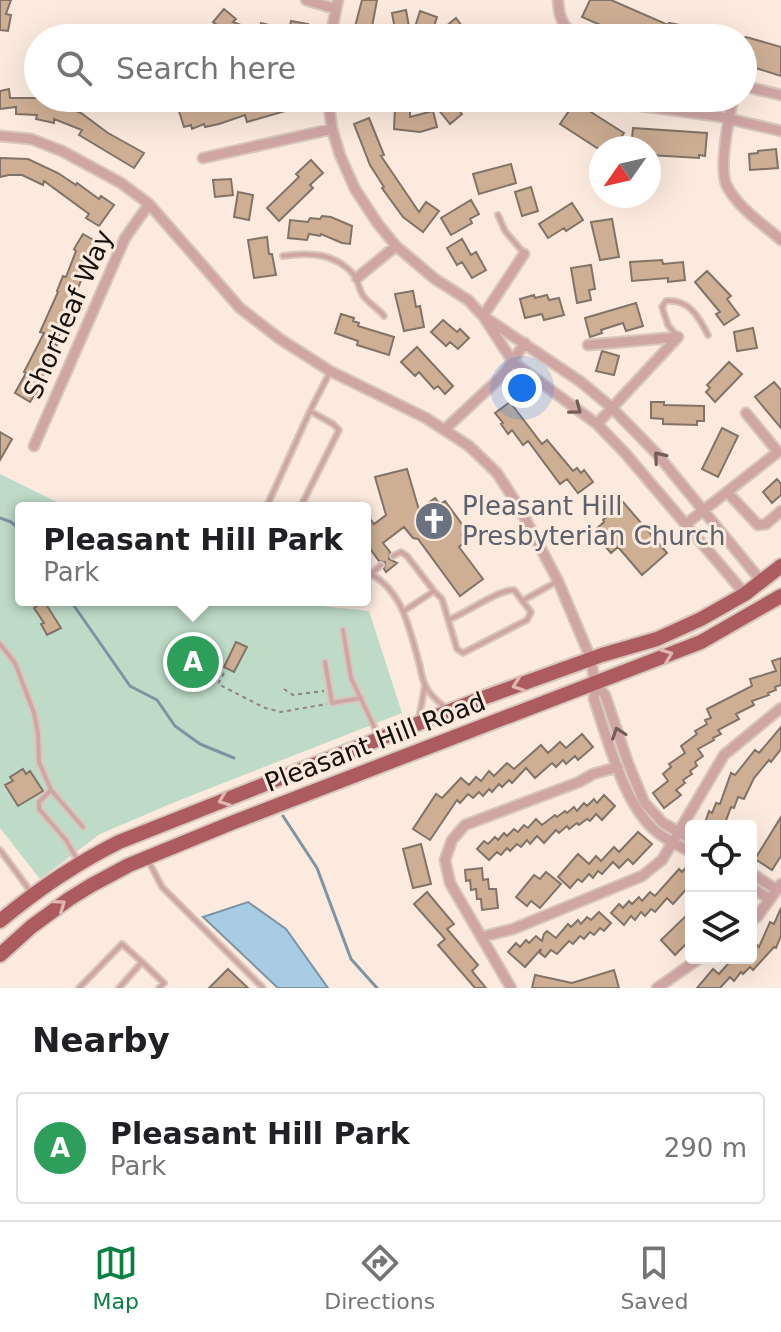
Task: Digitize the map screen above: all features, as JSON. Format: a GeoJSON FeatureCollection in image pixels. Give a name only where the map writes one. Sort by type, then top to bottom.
{"type":"FeatureCollection","features":[{"type":"Feature","properties":{"kind":"highway","name":"Pleasant Hill Road"},"geometry":{"type":"LineString","coordinates":[[0,921],[79,863],[119,842],[450,711],[591,659],[657,639],[745,594],[781,566]]}},
{"type":"Feature","properties":{"kind":"highway","name":"Pleasant Hill Road"},"geometry":{"type":"LineString","coordinates":[[0,955],[69,899],[111,874],[234,822],[701,642],[781,596]]}},
{"type":"Feature","properties":{"kind":"street"},"geometry":{"type":"LineString","coordinates":[[306,0],[337,4],[333,24]]}},
{"type":"Feature","properties":{"kind":"street"},"geometry":{"type":"LineString","coordinates":[[558,0],[559,15],[565,24]]}},
{"type":"Feature","properties":{"kind":"street"},"geometry":{"type":"LineString","coordinates":[[757,89],[781,95]]}},
{"type":"Feature","properties":{"kind":"street"},"geometry":{"type":"LineString","coordinates":[[330,112],[340,155],[355,189],[396,246],[435,279],[468,300],[483,316],[513,362],[597,424],[745,594]]}},
{"type":"Feature","properties":{"kind":"street"},"geometry":{"type":"LineString","coordinates":[[685,112],[729,118],[781,131]]}},
{"type":"Feature","properties":{"kind":"street"},"geometry":{"type":"LineString","coordinates":[[730,112],[725,184],[737,201],[781,240]]}},
{"type":"Feature","properties":{"kind":"street"},"geometry":{"type":"LineString","coordinates":[[203,158],[332,129]]}},
{"type":"Feature","properties":{"kind":"street"},"geometry":{"type":"LineString","coordinates":[[0,136],[31,139],[62,151],[121,183],[149,204],[240,308],[280,339],[330,371],[426,418],[469,446],[497,473],[519,507],[558,581],[591,659],[594,699],[628,792],[646,822],[661,836],[685,848]]}},
{"type":"Feature","properties":{"kind":"street","name":"Shortleaf Way"},"geometry":{"type":"LineString","coordinates":[[34,446],[125,238],[149,204]]}},
{"type":"Feature","properties":{"kind":"street"},"geometry":{"type":"LineString","coordinates":[[357,278],[396,246]]}},
{"type":"Feature","properties":{"kind":"street"},"geometry":{"type":"LineString","coordinates":[[483,316],[524,254]]}},
{"type":"Feature","properties":{"kind":"street"},"geometry":{"type":"LineString","coordinates":[[483,316],[581,382],[611,407],[657,454],[762,582]]}},
{"type":"Feature","properties":{"kind":"street"},"geometry":{"type":"LineString","coordinates":[[597,424],[678,337]]}},
{"type":"Feature","properties":{"kind":"street"},"geometry":{"type":"LineString","coordinates":[[588,345],[678,337]]}},
{"type":"Feature","properties":{"kind":"street"},"geometry":{"type":"LineString","coordinates":[[444,430],[502,376],[525,343]]}},
{"type":"Feature","properties":{"kind":"street"},"geometry":{"type":"LineString","coordinates":[[686,524],[778,452],[746,413]]}},
{"type":"Feature","properties":{"kind":"street"},"geometry":{"type":"LineString","coordinates":[[727,492],[758,525],[766,524],[781,511]]}},
{"type":"Feature","properties":{"kind":"street"},"geometry":{"type":"LineString","coordinates":[[595,684],[605,695],[644,802],[663,823],[685,836]]}},
{"type":"Feature","properties":{"kind":"street"},"geometry":{"type":"LineString","coordinates":[[481,937],[513,929],[642,876],[662,860],[724,755],[781,708]]}},
{"type":"Feature","properties":{"kind":"street"},"geometry":{"type":"LineString","coordinates":[[511,988],[450,883],[445,860],[452,840],[465,825],[618,767]]}},
{"type":"Feature","properties":{"kind":"street"},"geometry":{"type":"LineString","coordinates":[[757,876],[779,887],[757,917]]}},
{"type":"Feature","properties":{"kind":"street"},"geometry":{"type":"LineString","coordinates":[[757,891],[769,899]]}},
{"type":"Feature","properties":{"kind":"street"},"geometry":{"type":"LineString","coordinates":[[657,988],[691,964]]}},
{"type":"Feature","properties":{"kind":"lane"},"geometry":{"type":"LineString","coordinates":[[498,215],[505,231],[524,254]]}},
{"type":"Feature","properties":{"kind":"lane"},"geometry":{"type":"LineString","coordinates":[[283,256],[303,253],[333,258],[357,278],[366,299],[384,316]]}},
{"type":"Feature","properties":{"kind":"lane"},"geometry":{"type":"LineString","coordinates":[[678,337],[668,325],[662,307],[666,301],[676,300],[688,306],[700,319],[708,335]]}},
{"type":"Feature","properties":{"kind":"lane"},"geometry":{"type":"LineString","coordinates":[[269,502],[330,371]]}},
{"type":"Feature","properties":{"kind":"lane"},"geometry":{"type":"LineString","coordinates":[[303,502],[339,430],[310,411]]}},
{"type":"Feature","properties":{"kind":"lane"},"geometry":{"type":"LineString","coordinates":[[393,556],[401,552],[407,556],[442,599],[457,649],[463,653],[527,620],[531,612],[514,590],[504,590],[450,619]]}},
{"type":"Feature","properties":{"kind":"lane"},"geometry":{"type":"LineString","coordinates":[[371,571],[381,565]]}},
{"type":"Feature","properties":{"kind":"lane"},"geometry":{"type":"LineString","coordinates":[[371,575],[395,595],[404,611],[425,685],[437,701],[450,711]]}},
{"type":"Feature","properties":{"kind":"lane"},"geometry":{"type":"LineString","coordinates":[[522,601],[558,581]]}},
{"type":"Feature","properties":{"kind":"lane"},"geometry":{"type":"LineString","coordinates":[[404,611],[434,591]]}},
{"type":"Feature","properties":{"kind":"lane"},"geometry":{"type":"LineString","coordinates":[[343,630],[351,678],[380,739]]}},
{"type":"Feature","properties":{"kind":"lane"},"geometry":{"type":"LineString","coordinates":[[0,644],[15,663],[34,713],[39,762],[51,790],[83,827]]}},
{"type":"Feature","properties":{"kind":"lane"},"geometry":{"type":"LineString","coordinates":[[325,662],[332,703],[361,698]]}},
{"type":"Feature","properties":{"kind":"lane"},"geometry":{"type":"LineString","coordinates":[[417,724],[425,685]]}},
{"type":"Feature","properties":{"kind":"lane"},"geometry":{"type":"LineString","coordinates":[[51,790],[39,802],[39,809],[66,840],[79,863]]}},
{"type":"Feature","properties":{"kind":"lane"},"geometry":{"type":"LineString","coordinates":[[0,850],[33,894]]}},
{"type":"Feature","properties":{"kind":"lane"},"geometry":{"type":"LineString","coordinates":[[146,858],[162,887],[263,988]]}},
{"type":"Feature","properties":{"kind":"lane"},"geometry":{"type":"LineString","coordinates":[[79,988],[122,944],[164,983],[159,988]]}},
{"type":"Feature","properties":{"kind":"lane"},"geometry":{"type":"LineString","coordinates":[[119,988],[142,962]]}},
{"type":"Feature","properties":{"kind":"path"},"geometry":{"type":"LineString","coordinates":[[224,673],[218,684],[265,708],[281,712],[332,703]]}},
{"type":"Feature","properties":{"kind":"path"},"geometry":{"type":"LineString","coordinates":[[284,689],[293,695],[330,690]]}},
{"type":"Feature","properties":{"kind":"green space"},"geometry":{"type":"Polygon","coordinates":[[[0,474],[57,502],[15,502],[15,606],[322,606],[369,611],[402,713],[100,834],[40,879],[0,828],[0,474]]]}},
{"type":"Feature","properties":{"kind":"water"},"geometry":{"type":"Polygon","coordinates":[[[248,902],[286,929],[328,988],[278,988],[203,917],[248,902]]]}},
{"type":"Feature","properties":{"kind":"building"},"geometry":{"type":"Polygon","coordinates":[[[0,0],[11,0],[6,14],[11,15],[8,31],[0,30],[0,0]]]}},
{"type":"Feature","properties":{"kind":"building"},"geometry":{"type":"Polygon","coordinates":[[[362,0],[377,0],[373,24],[356,24],[362,0]]]}},
{"type":"Feature","properties":{"kind":"building"},"geometry":{"type":"Polygon","coordinates":[[[590,0],[611,0],[666,24],[598,24],[582,17],[590,0]]]}},
{"type":"Feature","properties":{"kind":"building"},"geometry":{"type":"Polygon","coordinates":[[[224,9],[236,19],[233,22],[238,24],[216,24],[213,22],[224,9]]]}},
{"type":"Feature","properties":{"kind":"building"},"geometry":{"type":"Polygon","coordinates":[[[406,10],[409,24],[394,24],[392,13],[406,10]]]}},
{"type":"Feature","properties":{"kind":"building"},"geometry":{"type":"Polygon","coordinates":[[[420,11],[437,17],[435,24],[416,24],[420,11]]]}},
{"type":"Feature","properties":{"kind":"building"},"geometry":{"type":"Polygon","coordinates":[[[757,40],[781,47],[781,76],[757,68],[757,40]]]}},
{"type":"Feature","properties":{"kind":"building"},"geometry":{"type":"Polygon","coordinates":[[[9,89],[10,98],[24,98],[24,112],[81,113],[108,133],[144,153],[134,168],[79,135],[82,130],[54,119],[54,123],[36,119],[37,115],[16,114],[16,107],[0,109],[0,91],[9,89]]]}},
{"type":"Feature","properties":{"kind":"building"},"geometry":{"type":"Polygon","coordinates":[[[179,112],[282,112],[247,122],[245,115],[205,127],[204,124],[192,129],[191,125],[184,127],[179,112]]]}},
{"type":"Feature","properties":{"kind":"building"},"geometry":{"type":"Polygon","coordinates":[[[395,112],[410,112],[410,117],[433,112],[437,127],[420,132],[394,129],[395,112]]]}},
{"type":"Feature","properties":{"kind":"building"},"geometry":{"type":"Polygon","coordinates":[[[440,112],[460,112],[462,114],[450,124],[440,112]]]}},
{"type":"Feature","properties":{"kind":"building"},"geometry":{"type":"Polygon","coordinates":[[[568,112],[591,112],[624,133],[622,136],[589,136],[589,143],[560,124],[568,112]]]}},
{"type":"Feature","properties":{"kind":"building"},"geometry":{"type":"Polygon","coordinates":[[[369,118],[384,155],[381,156],[419,212],[426,202],[439,211],[423,232],[403,217],[370,165],[354,124],[369,118]]]}},
{"type":"Feature","properties":{"kind":"building"},"geometry":{"type":"Polygon","coordinates":[[[633,128],[707,133],[705,156],[661,156],[661,136],[632,136],[633,128]]]}},
{"type":"Feature","properties":{"kind":"building"},"geometry":{"type":"Polygon","coordinates":[[[776,149],[778,168],[750,170],[749,154],[776,149]]]}},
{"type":"Feature","properties":{"kind":"building"},"geometry":{"type":"Polygon","coordinates":[[[0,158],[28,159],[114,205],[99,226],[86,218],[89,214],[44,181],[43,185],[22,175],[0,177],[0,158]]]}},
{"type":"Feature","properties":{"kind":"building"},"geometry":{"type":"Polygon","coordinates":[[[311,160],[323,173],[310,185],[313,188],[279,221],[267,208],[299,177],[296,174],[311,160]]]}},
{"type":"Feature","properties":{"kind":"building"},"geometry":{"type":"Polygon","coordinates":[[[511,164],[516,183],[479,194],[473,174],[511,164]]]}},
{"type":"Feature","properties":{"kind":"building"},"geometry":{"type":"Polygon","coordinates":[[[231,179],[233,195],[215,197],[213,180],[231,179]]]}},
{"type":"Feature","properties":{"kind":"building"},"geometry":{"type":"Polygon","coordinates":[[[531,187],[538,211],[522,216],[515,192],[531,187]]]}},
{"type":"Feature","properties":{"kind":"building"},"geometry":{"type":"Polygon","coordinates":[[[238,192],[253,195],[249,220],[234,217],[238,192]]]}},
{"type":"Feature","properties":{"kind":"building"},"geometry":{"type":"Polygon","coordinates":[[[471,200],[479,214],[470,219],[472,223],[451,235],[441,218],[471,200]]]}},
{"type":"Feature","properties":{"kind":"building"},"geometry":{"type":"Polygon","coordinates":[[[572,203],[583,220],[548,238],[539,224],[572,203]]]}},
{"type":"Feature","properties":{"kind":"building"},"geometry":{"type":"Polygon","coordinates":[[[322,216],[352,226],[350,244],[321,234],[309,234],[307,240],[288,238],[290,220],[308,222],[310,218],[320,219],[322,216]]]}},
{"type":"Feature","properties":{"kind":"building"},"geometry":{"type":"Polygon","coordinates":[[[612,219],[619,257],[600,260],[591,222],[612,219]]]}},
{"type":"Feature","properties":{"kind":"building"},"geometry":{"type":"Polygon","coordinates":[[[83,234],[97,242],[87,261],[57,345],[30,402],[15,393],[44,333],[40,332],[83,234]]]}},
{"type":"Feature","properties":{"kind":"building"},"geometry":{"type":"Polygon","coordinates":[[[267,237],[276,275],[254,278],[248,240],[267,237]]]}},
{"type":"Feature","properties":{"kind":"building"},"geometry":{"type":"Polygon","coordinates":[[[462,239],[471,255],[476,252],[486,270],[472,278],[462,262],[457,265],[447,248],[462,239]]]}},
{"type":"Feature","properties":{"kind":"building"},"geometry":{"type":"Polygon","coordinates":[[[662,260],[663,264],[683,262],[685,280],[632,281],[630,262],[662,260]]]}},
{"type":"Feature","properties":{"kind":"building"},"geometry":{"type":"Polygon","coordinates":[[[591,265],[595,289],[589,290],[591,300],[577,303],[571,268],[591,265]]]}},
{"type":"Feature","properties":{"kind":"building"},"geometry":{"type":"Polygon","coordinates":[[[707,271],[731,296],[727,299],[739,315],[724,325],[716,314],[720,312],[695,282],[707,271]]]}},
{"type":"Feature","properties":{"kind":"building"},"geometry":{"type":"Polygon","coordinates":[[[413,291],[424,327],[404,331],[395,294],[413,291]]]}},
{"type":"Feature","properties":{"kind":"building"},"geometry":{"type":"Polygon","coordinates":[[[534,295],[535,298],[547,295],[549,300],[559,298],[564,315],[544,320],[542,314],[525,318],[520,299],[534,295]]]}},
{"type":"Feature","properties":{"kind":"building"},"geometry":{"type":"Polygon","coordinates":[[[636,303],[643,326],[626,331],[623,323],[590,337],[585,318],[636,303]]]}},
{"type":"Feature","properties":{"kind":"building"},"geometry":{"type":"Polygon","coordinates":[[[341,314],[354,318],[358,326],[394,337],[389,355],[357,345],[358,341],[335,333],[341,314]]]}},
{"type":"Feature","properties":{"kind":"building"},"geometry":{"type":"Polygon","coordinates":[[[443,320],[469,338],[458,349],[450,342],[446,346],[431,332],[443,320]]]}},
{"type":"Feature","properties":{"kind":"building"},"geometry":{"type":"Polygon","coordinates":[[[753,328],[757,348],[737,351],[734,332],[753,328]]]}},
{"type":"Feature","properties":{"kind":"building"},"geometry":{"type":"Polygon","coordinates":[[[417,347],[453,386],[445,394],[438,386],[434,389],[419,372],[415,376],[401,362],[417,347]]]}},
{"type":"Feature","properties":{"kind":"building"},"geometry":{"type":"Polygon","coordinates":[[[602,351],[619,356],[614,375],[596,371],[602,351]]]}},
{"type":"Feature","properties":{"kind":"building"},"geometry":{"type":"Polygon","coordinates":[[[729,362],[742,374],[715,402],[706,392],[710,388],[707,385],[729,362]]]}},
{"type":"Feature","properties":{"kind":"building"},"geometry":{"type":"Polygon","coordinates":[[[774,382],[781,390],[781,428],[755,397],[774,382]]]}},
{"type":"Feature","properties":{"kind":"building"},"geometry":{"type":"Polygon","coordinates":[[[510,402],[542,444],[547,440],[573,471],[577,468],[581,473],[584,470],[593,482],[578,493],[567,479],[560,484],[528,441],[523,445],[512,430],[508,434],[495,413],[510,402]]]}},
{"type":"Feature","properties":{"kind":"building"},"geometry":{"type":"Polygon","coordinates":[[[651,402],[704,406],[704,421],[697,421],[697,425],[663,424],[663,419],[651,418],[651,402]]]}},
{"type":"Feature","properties":{"kind":"building"},"geometry":{"type":"Polygon","coordinates":[[[722,428],[738,436],[718,477],[702,469],[722,428]]]}},
{"type":"Feature","properties":{"kind":"building"},"geometry":{"type":"Polygon","coordinates":[[[0,432],[12,439],[0,460],[0,432]]]}},
{"type":"Feature","properties":{"kind":"building"},"geometry":{"type":"Polygon","coordinates":[[[407,469],[419,510],[435,498],[440,504],[445,501],[467,531],[462,535],[466,541],[459,547],[483,579],[460,596],[418,539],[413,538],[404,527],[383,543],[390,552],[389,559],[397,563],[386,572],[385,562],[379,561],[371,550],[371,520],[374,524],[386,515],[375,477],[407,469]]]}},
{"type":"Feature","properties":{"kind":"building"},"geometry":{"type":"Polygon","coordinates":[[[777,479],[781,484],[781,495],[772,503],[763,492],[777,479]]]}},
{"type":"Feature","properties":{"kind":"building"},"geometry":{"type":"Polygon","coordinates":[[[623,502],[667,553],[642,575],[618,547],[611,553],[597,537],[600,534],[596,529],[623,502]]]}},
{"type":"Feature","properties":{"kind":"building"},"geometry":{"type":"Polygon","coordinates":[[[47,606],[61,628],[47,635],[41,624],[44,623],[34,608],[47,606]]]}},
{"type":"Feature","properties":{"kind":"building"},"geometry":{"type":"Polygon","coordinates":[[[236,642],[247,647],[234,672],[224,667],[236,642]]]}},
{"type":"Feature","properties":{"kind":"building"},"geometry":{"type":"Polygon","coordinates":[[[781,658],[781,685],[769,695],[752,701],[754,705],[736,714],[739,719],[718,730],[721,734],[698,749],[703,756],[695,762],[697,766],[690,771],[692,774],[683,780],[685,783],[676,790],[681,795],[664,808],[653,793],[668,781],[663,774],[671,767],[669,764],[685,753],[681,746],[697,734],[695,731],[707,724],[705,720],[711,718],[707,709],[752,686],[750,679],[776,671],[772,661],[781,658]]]}},
{"type":"Feature","properties":{"kind":"building"},"geometry":{"type":"Polygon","coordinates":[[[781,727],[781,749],[754,778],[744,799],[738,797],[726,820],[706,820],[716,803],[720,804],[731,773],[735,775],[755,750],[759,753],[781,727]]]}},
{"type":"Feature","properties":{"kind":"building"},"geometry":{"type":"Polygon","coordinates":[[[582,734],[593,747],[578,760],[575,756],[566,764],[563,760],[556,767],[552,763],[535,778],[526,768],[512,783],[509,780],[502,787],[499,784],[492,792],[489,789],[483,796],[479,792],[473,798],[468,794],[460,803],[457,800],[430,840],[413,829],[436,794],[442,798],[461,778],[469,785],[476,777],[481,781],[489,771],[494,776],[507,763],[514,769],[541,745],[548,753],[560,742],[566,748],[582,734]]]}},
{"type":"Feature","properties":{"kind":"building"},"geometry":{"type":"Polygon","coordinates":[[[23,769],[26,774],[30,771],[43,791],[18,806],[5,785],[13,781],[10,777],[23,769]]]}},
{"type":"Feature","properties":{"kind":"building"},"geometry":{"type":"Polygon","coordinates":[[[604,795],[615,806],[602,820],[596,814],[590,821],[587,819],[569,829],[567,826],[559,833],[556,830],[544,843],[537,836],[530,844],[527,840],[521,847],[517,844],[510,851],[507,848],[501,855],[497,852],[489,860],[477,849],[484,841],[488,844],[495,837],[498,840],[514,829],[518,832],[524,825],[528,828],[536,819],[542,825],[555,815],[567,813],[574,807],[577,811],[584,803],[587,806],[594,799],[597,803],[604,795]]]}},
{"type":"Feature","properties":{"kind":"building"},"geometry":{"type":"Polygon","coordinates":[[[781,817],[781,856],[772,870],[757,860],[781,817]]]}},
{"type":"Feature","properties":{"kind":"building"},"geometry":{"type":"Polygon","coordinates":[[[638,832],[652,844],[633,864],[628,859],[619,868],[613,862],[602,874],[598,871],[593,878],[589,874],[582,882],[578,879],[570,888],[558,877],[578,854],[589,864],[596,856],[601,861],[614,847],[619,852],[638,832]]]}},
{"type":"Feature","properties":{"kind":"building"},"geometry":{"type":"Polygon","coordinates":[[[421,844],[431,884],[413,888],[403,849],[421,844]]]}},
{"type":"Feature","properties":{"kind":"building"},"geometry":{"type":"Polygon","coordinates":[[[482,868],[483,880],[488,879],[489,889],[496,889],[498,908],[482,910],[476,889],[471,890],[470,880],[466,881],[465,870],[482,868]]]}},
{"type":"Feature","properties":{"kind":"building"},"geometry":{"type":"Polygon","coordinates":[[[679,869],[682,872],[685,869],[685,891],[673,904],[667,898],[655,912],[651,909],[645,916],[641,912],[635,920],[631,916],[624,925],[611,913],[619,904],[623,908],[639,897],[642,901],[650,892],[655,896],[679,869]]]}},
{"type":"Feature","properties":{"kind":"building"},"geometry":{"type":"Polygon","coordinates":[[[546,872],[561,884],[540,908],[531,901],[527,906],[516,897],[534,875],[540,879],[546,872]]]}},
{"type":"Feature","properties":{"kind":"building"},"geometry":{"type":"Polygon","coordinates":[[[427,892],[454,924],[447,929],[478,965],[472,971],[486,988],[475,988],[438,945],[445,939],[414,904],[427,892]]]}},
{"type":"Feature","properties":{"kind":"building"},"geometry":{"type":"Polygon","coordinates":[[[781,908],[781,936],[776,948],[753,970],[750,967],[743,974],[741,972],[734,981],[730,977],[720,988],[697,988],[713,969],[719,974],[728,964],[757,964],[757,945],[759,947],[770,922],[774,924],[781,908]]]}},
{"type":"Feature","properties":{"kind":"building"},"geometry":{"type":"Polygon","coordinates":[[[599,912],[611,923],[604,931],[600,928],[594,935],[590,932],[584,939],[580,936],[573,944],[569,941],[557,954],[551,950],[545,957],[540,953],[541,949],[525,967],[508,952],[516,943],[520,947],[536,936],[542,941],[547,931],[556,938],[568,924],[571,927],[578,920],[581,924],[587,917],[591,920],[599,912]]]}},
{"type":"Feature","properties":{"kind":"building"},"geometry":{"type":"Polygon","coordinates":[[[685,917],[685,945],[675,955],[661,940],[685,917]]]}},
{"type":"Feature","properties":{"kind":"building"},"geometry":{"type":"Polygon","coordinates":[[[228,969],[248,988],[209,988],[228,969]]]}},
{"type":"Feature","properties":{"kind":"building"},"geometry":{"type":"Polygon","coordinates":[[[614,970],[619,988],[532,988],[535,975],[572,983],[614,970]]]}},
{"type":"Feature","properties":{"kind":"waterway"},"geometry":{"type":"LineString","coordinates":[[0,518],[15,525]]}},
{"type":"Feature","properties":{"kind":"waterway"},"geometry":{"type":"LineString","coordinates":[[74,606],[130,686],[157,700],[175,726],[200,744],[234,758]]}},
{"type":"Feature","properties":{"kind":"waterway"},"geometry":{"type":"LineString","coordinates":[[283,816],[317,868],[351,959],[377,988]]}},
{"type":"Feature","properties":{"kind":"place","name":"Pleasant Hill Presbyterian Church"},"geometry":{"type":"Point","coordinates":[434,521]}},
{"type":"Feature","properties":{"kind":"place","name":"Pleasant Hill Park"},"geometry":{"type":"Point","coordinates":[193,662]}}]}
